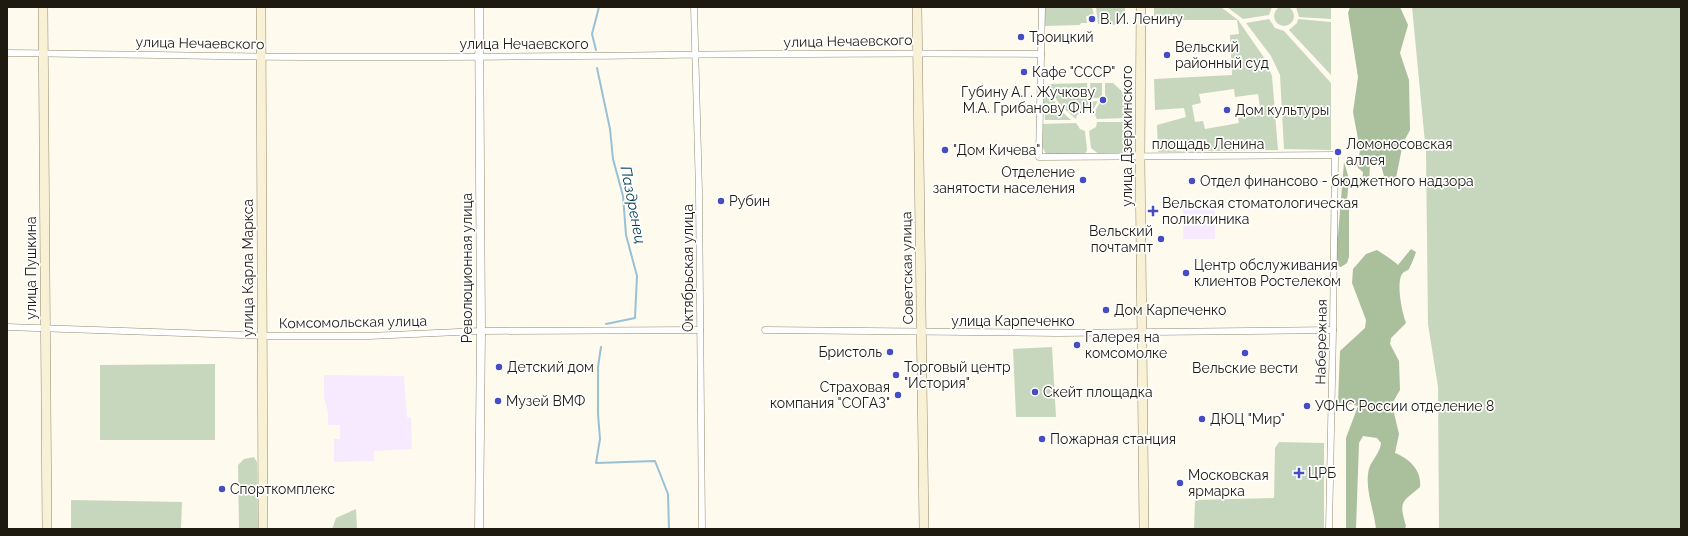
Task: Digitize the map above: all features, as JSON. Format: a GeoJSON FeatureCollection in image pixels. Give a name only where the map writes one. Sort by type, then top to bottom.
{"type":"FeatureCollection","features":[{"type":"Feature","properties":{"kind":"main road","name":"улица Пушкина"},"geometry":{"type":"LineString","coordinates":[[43,7],[47,529]]}},
{"type":"Feature","properties":{"kind":"main road","name":"улица Карла Маркса"},"geometry":{"type":"LineString","coordinates":[[261,7],[263,209],[261,336],[263,529]]}},
{"type":"Feature","properties":{"kind":"main road","name":"Советская улица"},"geometry":{"type":"LineString","coordinates":[[917,7],[924,529]]}},
{"type":"Feature","properties":{"kind":"main road","name":"улица Дзержинского"},"geometry":{"type":"LineString","coordinates":[[1141,7],[1140,157],[1144,529]]}},
{"type":"Feature","properties":{"kind":"street","name":"Революционная улица"},"geometry":{"type":"LineString","coordinates":[[479,7],[481,331],[479,529]]}},
{"type":"Feature","properties":{"kind":"street","name":"Октябрьская улица"},"geometry":{"type":"LineString","coordinates":[[694,7],[699,192],[702,529]]}},
{"type":"Feature","properties":{"kind":"street","name":"площадь Ленина"},"geometry":{"type":"LineString","coordinates":[[1042,7],[1039,157],[1335,155]]}},
{"type":"Feature","properties":{"kind":"street","name":"улица Нечаевского"},"geometry":{"type":"LineString","coordinates":[[7,53],[339,57],[695,56],[918,52],[1041,54]]}},
{"type":"Feature","properties":{"kind":"street","name":"Набережная"},"geometry":{"type":"LineString","coordinates":[[1329,529],[1335,155]]}},
{"type":"Feature","properties":{"kind":"street","name":"Комсомольская улица"},"geometry":{"type":"LineString","coordinates":[[7,327],[261,336],[369,336],[481,331],[700,330]]}},
{"type":"Feature","properties":{"kind":"street","name":"улица Карпеченко"},"geometry":{"type":"LineString","coordinates":[[765,330],[922,333],[1333,330]]}},
{"type":"Feature","properties":{"kind":"shaded area"},"geometry":{"type":"Polygon","coordinates":[[[1215,207],[1215,239],[1183,239],[1183,208],[1215,207]]]}},
{"type":"Feature","properties":{"kind":"shaded area"},"geometry":{"type":"Polygon","coordinates":[[[324,375],[404,376],[407,417],[411,418],[412,449],[374,451],[374,461],[334,462],[334,439],[340,439],[340,425],[328,425],[328,412],[324,397],[324,375]]]}},
{"type":"Feature","properties":{"kind":"green space"},"geometry":{"type":"Polygon","coordinates":[[[1284,6],[1291,9],[1294,16],[1291,23],[1284,26],[1277,23],[1274,16],[1277,9],[1284,6]]]}},
{"type":"Feature","properties":{"kind":"green space"},"geometry":{"type":"Polygon","coordinates":[[[1045,7],[1092,7],[1094,15],[1086,16],[1087,23],[1081,23],[1080,25],[1045,26],[1045,7]]]}},
{"type":"Feature","properties":{"kind":"green space"},"geometry":{"type":"Polygon","coordinates":[[[1096,7],[1125,7],[1125,19],[1119,25],[1098,24],[1096,7]]]}},
{"type":"Feature","properties":{"kind":"green space"},"geometry":{"type":"Polygon","coordinates":[[[1154,7],[1221,7],[1238,20],[1265,59],[1272,76],[1278,150],[1158,152],[1157,125],[1186,117],[1184,108],[1155,110],[1154,79],[1232,75],[1230,35],[1239,34],[1237,20],[1154,20],[1154,7]],[[1234,89],[1199,94],[1201,103],[1192,105],[1195,122],[1203,121],[1205,129],[1239,123],[1238,118],[1261,114],[1258,94],[1235,97],[1234,89]]]}},
{"type":"Feature","properties":{"kind":"green space"},"geometry":{"type":"Polygon","coordinates":[[[1227,7],[1272,7],[1269,15],[1243,19],[1227,7]]]}},
{"type":"Feature","properties":{"kind":"green space"},"geometry":{"type":"Polygon","coordinates":[[[1296,7],[1331,7],[1331,19],[1299,17],[1296,7]]]}},
{"type":"Feature","properties":{"kind":"green space"},"geometry":{"type":"Polygon","coordinates":[[[1350,7],[1400,7],[1408,25],[1400,53],[1409,80],[1410,130],[1403,143],[1396,178],[1390,179],[1384,176],[1379,158],[1373,157],[1370,164],[1369,185],[1362,184],[1363,172],[1358,168],[1356,162],[1360,150],[1353,112],[1358,77],[1348,13],[1350,7]]]}},
{"type":"Feature","properties":{"kind":"green space"},"geometry":{"type":"Polygon","coordinates":[[[1412,7],[1681,7],[1681,529],[1439,529],[1438,387],[1428,324],[1426,153],[1412,7]]]}},
{"type":"Feature","properties":{"kind":"green space"},"geometry":{"type":"Polygon","coordinates":[[[1269,19],[1275,28],[1284,31],[1331,83],[1331,150],[1284,149],[1280,75],[1271,56],[1246,23],[1269,19]]]}},
{"type":"Feature","properties":{"kind":"green space"},"geometry":{"type":"Polygon","coordinates":[[[1298,19],[1331,22],[1331,75],[1289,30],[1297,23],[1298,19]]]}},
{"type":"Feature","properties":{"kind":"green space"},"geometry":{"type":"Polygon","coordinates":[[[1087,83],[1089,102],[1098,101],[1092,111],[1083,110],[1077,115],[1076,119],[1060,105],[1047,84],[1087,83]]]}},
{"type":"Feature","properties":{"kind":"green space"},"geometry":{"type":"Polygon","coordinates":[[[1090,83],[1102,83],[1102,95],[1099,98],[1091,98],[1090,83]]]}},
{"type":"Feature","properties":{"kind":"green space"},"geometry":{"type":"Polygon","coordinates":[[[1105,83],[1113,83],[1126,95],[1128,118],[1097,119],[1094,113],[1100,102],[1101,104],[1107,103],[1105,83]]]}},
{"type":"Feature","properties":{"kind":"green space"},"geometry":{"type":"Polygon","coordinates":[[[1043,87],[1052,96],[1057,107],[1071,120],[1045,120],[1043,87]]]}},
{"type":"Feature","properties":{"kind":"green space"},"geometry":{"type":"Polygon","coordinates":[[[1097,122],[1128,122],[1128,154],[1100,155],[1091,148],[1089,131],[1096,127],[1097,122]]]}},
{"type":"Feature","properties":{"kind":"green space"},"geometry":{"type":"Polygon","coordinates":[[[1076,123],[1080,129],[1085,131],[1087,150],[1085,154],[1046,154],[1042,146],[1042,124],[1076,123]]]}},
{"type":"Feature","properties":{"kind":"green space"},"geometry":{"type":"Polygon","coordinates":[[[1344,162],[1349,179],[1347,200],[1349,207],[1349,257],[1347,263],[1341,267],[1335,265],[1332,247],[1338,235],[1344,162]]]}},
{"type":"Feature","properties":{"kind":"green space"},"geometry":{"type":"Polygon","coordinates":[[[1411,249],[1416,252],[1409,269],[1402,274],[1400,278],[1401,305],[1406,323],[1391,338],[1390,344],[1399,361],[1400,390],[1393,402],[1393,409],[1399,434],[1395,453],[1406,459],[1414,466],[1419,476],[1420,487],[1403,503],[1402,507],[1406,526],[1405,529],[1376,529],[1369,495],[1368,474],[1370,465],[1379,451],[1381,443],[1377,438],[1363,436],[1359,443],[1356,529],[1346,529],[1346,438],[1358,406],[1351,404],[1344,406],[1338,402],[1340,351],[1365,328],[1366,320],[1352,283],[1353,269],[1366,254],[1377,250],[1398,265],[1411,249]]]}},
{"type":"Feature","properties":{"kind":"green space"},"geometry":{"type":"Polygon","coordinates":[[[1052,347],[1056,417],[1016,417],[1013,349],[1052,347]]]}},
{"type":"Feature","properties":{"kind":"green space"},"geometry":{"type":"Polygon","coordinates":[[[215,364],[215,440],[100,440],[100,365],[215,364]]]}},
{"type":"Feature","properties":{"kind":"green space","name":"ЦРБ"},"geometry":{"type":"Polygon","coordinates":[[[1279,442],[1324,443],[1324,529],[1194,529],[1195,500],[1274,498],[1275,448],[1279,442]]]}},
{"type":"Feature","properties":{"kind":"green space"},"geometry":{"type":"Polygon","coordinates":[[[254,457],[257,462],[258,529],[239,529],[238,465],[244,459],[254,457]]]}},
{"type":"Feature","properties":{"kind":"green space"},"geometry":{"type":"Polygon","coordinates":[[[71,500],[182,502],[181,529],[71,529],[71,500]]]}},
{"type":"Feature","properties":{"kind":"green space"},"geometry":{"type":"Polygon","coordinates":[[[356,509],[357,529],[332,529],[336,518],[356,509]]]}},
{"type":"Feature","properties":{"kind":"waterway","name":"Паздренец"},"geometry":{"type":"LineString","coordinates":[[596,50],[592,34],[599,7]]}},
{"type":"Feature","properties":{"kind":"waterway","name":"Паздренец"},"geometry":{"type":"LineString","coordinates":[[597,68],[610,129],[613,159],[623,196],[626,235],[637,276],[635,318],[606,324]]}},
{"type":"Feature","properties":{"kind":"waterway","name":"Паздренец"},"geometry":{"type":"LineString","coordinates":[[601,347],[598,367],[598,414],[600,439],[596,463],[655,461],[668,494],[669,529]]}},
{"type":"Feature","properties":{"kind":"place","name":"В. И. Ленину"},"geometry":{"type":"Point","coordinates":[1092,19]}},
{"type":"Feature","properties":{"kind":"place","name":"Троицкий"},"geometry":{"type":"Point","coordinates":[1021,37]}},
{"type":"Feature","properties":{"kind":"place","name":"Вельский районный суд"},"geometry":{"type":"Point","coordinates":[1167,55]}},
{"type":"Feature","properties":{"kind":"place","name":"Кафе \"СССР\""},"geometry":{"type":"Point","coordinates":[1024,72]}},
{"type":"Feature","properties":{"kind":"place","name":"Губину А.Г. Жучкову М.А. Грибанову Ф.Н."},"geometry":{"type":"Point","coordinates":[1103,100]}},
{"type":"Feature","properties":{"kind":"place","name":"Дом культуры"},"geometry":{"type":"Point","coordinates":[1227,110]}},
{"type":"Feature","properties":{"kind":"place","name":"\"Дом Кичева\""},"geometry":{"type":"Point","coordinates":[945,150]}},
{"type":"Feature","properties":{"kind":"place","name":"Ломоносовская аллея"},"geometry":{"type":"Point","coordinates":[1338,152]}},
{"type":"Feature","properties":{"kind":"place","name":"Отделение занятости населения"},"geometry":{"type":"Point","coordinates":[1083,180]}},
{"type":"Feature","properties":{"kind":"place","name":"Отдел финансово - бюджетного надзора"},"geometry":{"type":"Point","coordinates":[1192,181]}},
{"type":"Feature","properties":{"kind":"place","name":"Рубин"},"geometry":{"type":"Point","coordinates":[721,201]}},
{"type":"Feature","properties":{"kind":"place","name":"Вельская стоматологическая поликлиника"},"geometry":{"type":"Point","coordinates":[1153,211]}},
{"type":"Feature","properties":{"kind":"place","name":"Вельский почтампт"},"geometry":{"type":"Point","coordinates":[1161,239]}},
{"type":"Feature","properties":{"kind":"place","name":"Центр обслуживания клиентов Ростелеком"},"geometry":{"type":"Point","coordinates":[1186,273]}},
{"type":"Feature","properties":{"kind":"place","name":"Дом Карпеченко"},"geometry":{"type":"Point","coordinates":[1106,310]}},
{"type":"Feature","properties":{"kind":"place","name":"Галерея на комсомолке"},"geometry":{"type":"Point","coordinates":[1077,345]}},
{"type":"Feature","properties":{"kind":"place","name":"Бристоль"},"geometry":{"type":"Point","coordinates":[890,352]}},
{"type":"Feature","properties":{"kind":"place","name":"Вельские вести"},"geometry":{"type":"Point","coordinates":[1245,353]}},
{"type":"Feature","properties":{"kind":"place","name":"Детский дом"},"geometry":{"type":"Point","coordinates":[499,367]}},
{"type":"Feature","properties":{"kind":"place","name":"Торговый центр \"История\""},"geometry":{"type":"Point","coordinates":[896,375]}},
{"type":"Feature","properties":{"kind":"place","name":"Скейт площадка"},"geometry":{"type":"Point","coordinates":[1035,392]}},
{"type":"Feature","properties":{"kind":"place","name":"Страховая компания \"СОГАЗ\""},"geometry":{"type":"Point","coordinates":[898,395]}},
{"type":"Feature","properties":{"kind":"place","name":"Музей ВМФ"},"geometry":{"type":"Point","coordinates":[498,401]}},
{"type":"Feature","properties":{"kind":"place","name":"УФНС России отделение 8"},"geometry":{"type":"Point","coordinates":[1307,406]}},
{"type":"Feature","properties":{"kind":"place","name":"ДЮЦ \"Мир\""},"geometry":{"type":"Point","coordinates":[1202,419]}},
{"type":"Feature","properties":{"kind":"place","name":"Пожарная станция"},"geometry":{"type":"Point","coordinates":[1042,439]}},
{"type":"Feature","properties":{"kind":"place","name":"ЦРБ"},"geometry":{"type":"Point","coordinates":[1299,473]}},
{"type":"Feature","properties":{"kind":"place","name":"Московская ярмарка"},"geometry":{"type":"Point","coordinates":[1180,483]}},
{"type":"Feature","properties":{"kind":"place","name":"Спорткомплекс"},"geometry":{"type":"Point","coordinates":[222,489]}}]}
